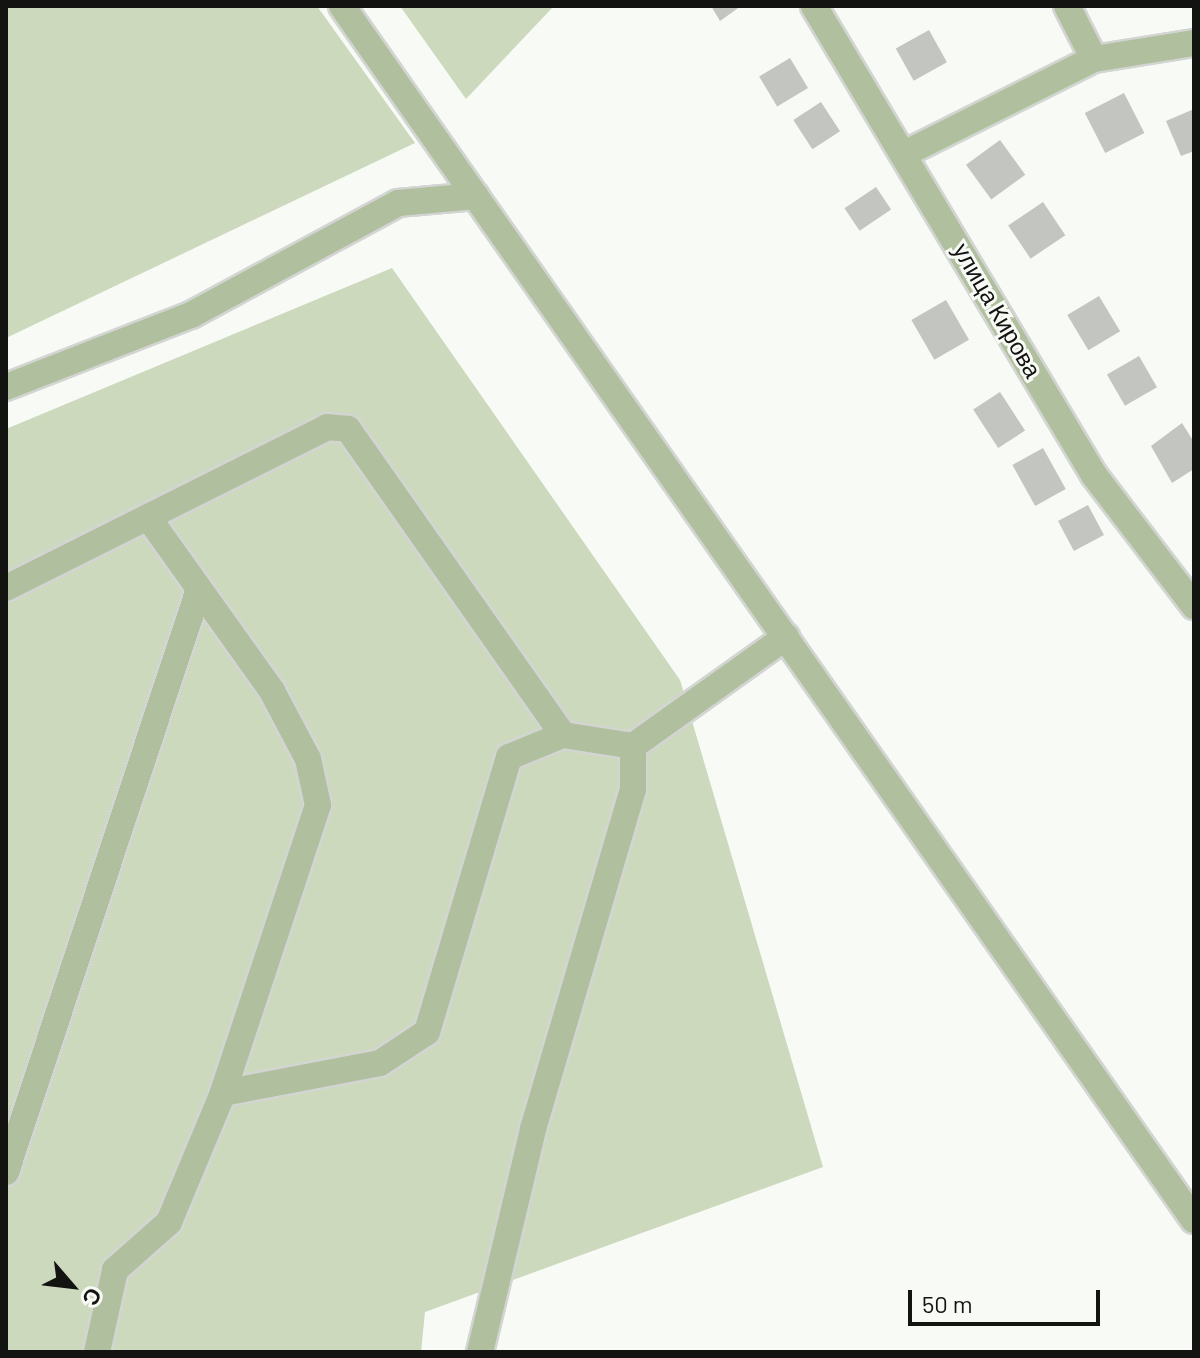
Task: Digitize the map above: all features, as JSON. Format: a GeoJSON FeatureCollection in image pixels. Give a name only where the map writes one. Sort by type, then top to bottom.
{"type":"FeatureCollection","features":[{"type":"Feature","properties":{"kind":"street"},"geometry":{"type":"LineString","coordinates":[[342,6],[1194,1220]]}},
{"type":"Feature","properties":{"kind":"street","name":"улица Кирова"},"geometry":{"type":"LineString","coordinates":[[814,6],[906,153],[1094,475],[1194,606]]}},
{"type":"Feature","properties":{"kind":"street"},"geometry":{"type":"LineString","coordinates":[[1067,6],[1094,59]]}},
{"type":"Feature","properties":{"kind":"street"},"geometry":{"type":"LineString","coordinates":[[906,153],[1094,59],[1194,43]]}},
{"type":"Feature","properties":{"kind":"street"},"geometry":{"type":"LineString","coordinates":[[6,387],[191,315],[398,203],[476,196]]}},
{"type":"Feature","properties":{"kind":"street"},"geometry":{"type":"LineString","coordinates":[[6,588],[327,427],[348,429],[563,735]]}},
{"type":"Feature","properties":{"kind":"street"},"geometry":{"type":"LineString","coordinates":[[97,1352],[115,1270],[169,1222],[223,1093],[318,805],[308,759],[272,691],[148,517]]}},
{"type":"Feature","properties":{"kind":"street"},"geometry":{"type":"LineString","coordinates":[[6,1172],[199,589]]}},
{"type":"Feature","properties":{"kind":"street"},"geometry":{"type":"LineString","coordinates":[[223,1093],[380,1063],[427,1032],[509,757],[563,735],[633,746],[786,637]]}},
{"type":"Feature","properties":{"kind":"street"},"geometry":{"type":"LineString","coordinates":[[480,1352],[533,1129],[633,789],[633,746]]}},
{"type":"Feature","properties":{"kind":"green space"},"geometry":{"type":"Polygon","coordinates":[[[6,6],[317,6],[415,143],[6,338],[6,6]]]}},
{"type":"Feature","properties":{"kind":"green space"},"geometry":{"type":"Polygon","coordinates":[[[400,6],[554,6],[466,99],[400,6]]]}},
{"type":"Feature","properties":{"kind":"green space"},"geometry":{"type":"Polygon","coordinates":[[[392,268],[680,680],[823,1167],[425,1312],[421,1352],[6,1352],[6,429],[392,268]]]}},
{"type":"Feature","properties":{"kind":"building"},"geometry":{"type":"Polygon","coordinates":[[[711,6],[741,6],[720,21],[711,6]]]}},
{"type":"Feature","properties":{"kind":"building"},"geometry":{"type":"Polygon","coordinates":[[[929,30],[947,62],[914,81],[896,48],[929,30]]]}},
{"type":"Feature","properties":{"kind":"building"},"geometry":{"type":"Polygon","coordinates":[[[790,58],[808,88],[777,107],[759,77],[790,58]]]}},
{"type":"Feature","properties":{"kind":"building"},"geometry":{"type":"Polygon","coordinates":[[[1124,93],[1144,133],[1105,153],[1085,113],[1124,93]]]}},
{"type":"Feature","properties":{"kind":"building"},"geometry":{"type":"Polygon","coordinates":[[[821,102],[840,131],[812,149],[793,120],[821,102]]]}},
{"type":"Feature","properties":{"kind":"building"},"geometry":{"type":"Polygon","coordinates":[[[1194,109],[1194,151],[1181,156],[1166,121],[1194,109]]]}},
{"type":"Feature","properties":{"kind":"building"},"geometry":{"type":"Polygon","coordinates":[[[1000,140],[1025,175],[991,199],[966,165],[1000,140]]]}},
{"type":"Feature","properties":{"kind":"building"},"geometry":{"type":"Polygon","coordinates":[[[876,187],[891,209],[860,231],[844,208],[876,187]]]}},
{"type":"Feature","properties":{"kind":"building"},"geometry":{"type":"Polygon","coordinates":[[[1043,202],[1065,235],[1031,259],[1008,225],[1043,202]]]}},
{"type":"Feature","properties":{"kind":"building"},"geometry":{"type":"Polygon","coordinates":[[[1099,296],[1120,331],[1088,350],[1067,315],[1099,296]]]}},
{"type":"Feature","properties":{"kind":"building"},"geometry":{"type":"Polygon","coordinates":[[[946,300],[969,340],[934,360],[911,320],[946,300]]]}},
{"type":"Feature","properties":{"kind":"building"},"geometry":{"type":"Polygon","coordinates":[[[1139,356],[1157,387],[1125,406],[1107,374],[1139,356]]]}},
{"type":"Feature","properties":{"kind":"building"},"geometry":{"type":"Polygon","coordinates":[[[1000,392],[1025,431],[998,448],[973,409],[1000,392]]]}},
{"type":"Feature","properties":{"kind":"building"},"geometry":{"type":"Polygon","coordinates":[[[1182,423],[1194,442],[1194,469],[1172,483],[1151,446],[1182,423]]]}},
{"type":"Feature","properties":{"kind":"building"},"geometry":{"type":"Polygon","coordinates":[[[1043,448],[1066,489],[1035,506],[1012,465],[1043,448]]]}},
{"type":"Feature","properties":{"kind":"building"},"geometry":{"type":"Polygon","coordinates":[[[1088,505],[1104,535],[1074,551],[1058,521],[1088,505]]]}}]}
